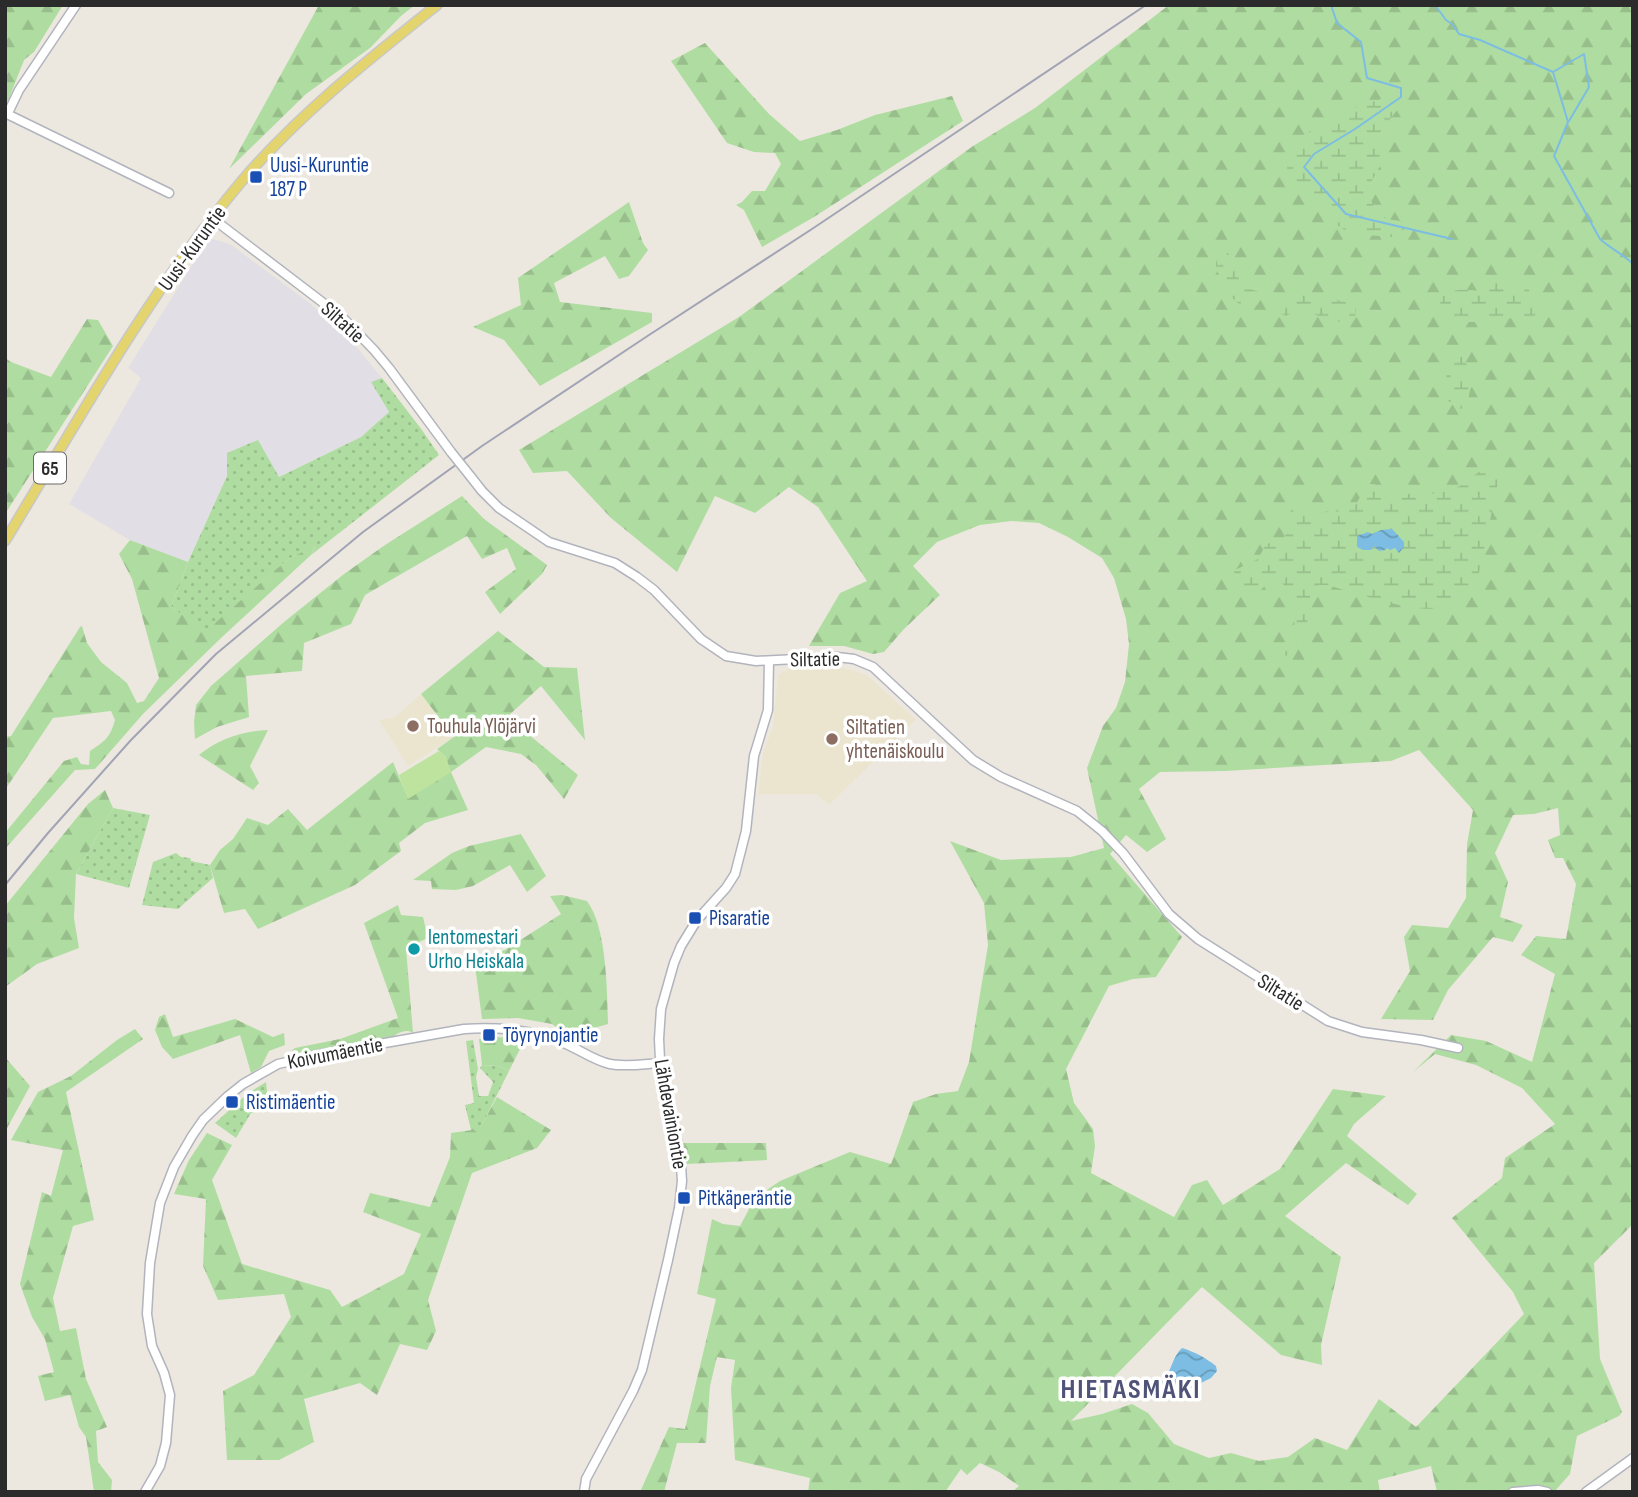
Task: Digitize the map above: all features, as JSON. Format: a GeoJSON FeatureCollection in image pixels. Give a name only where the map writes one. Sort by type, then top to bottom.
{"type":"FeatureCollection","features":[{"type":"Feature","properties":{"kind":"main road","name":"Uusi-Kuruntie"},"geometry":{"type":"LineString","coordinates":[[5,541],[125,343],[212,218],[266,155],[327,95],[437,5]]}},
{"type":"Feature","properties":{"kind":"street"},"geometry":{"type":"LineString","coordinates":[[76,5],[19,90],[7,113],[169,192]]}},
{"type":"Feature","properties":{"kind":"street","name":"Siltatie"},"geometry":{"type":"LineString","coordinates":[[212,218],[343,318],[389,368],[482,491],[499,508],[549,542],[615,563],[637,577],[654,590],[701,639],[726,656],[756,661],[836,657],[854,659],[873,667],[973,760],[1001,777],[1077,811],[1102,831],[1123,853],[1169,914],[1198,939],[1328,1021],[1362,1032],[1458,1048]]}},
{"type":"Feature","properties":{"kind":"street","name":"Lähdevainiontie"},"geometry":{"type":"LineString","coordinates":[[584,1492],[586,1479],[634,1391],[642,1370],[678,1214],[682,1181],[680,1151],[667,1107],[660,1063],[661,1009],[677,955],[697,920],[735,874],[746,831],[754,757],[768,710],[769,661]]}},
{"type":"Feature","properties":{"kind":"street","name":"Koivumäentie"},"geometry":{"type":"LineString","coordinates":[[145,1492],[160,1466],[166,1443],[169,1406],[168,1384],[152,1346],[147,1314],[158,1212],[174,1167],[192,1136],[203,1120],[228,1096],[258,1075],[288,1061],[464,1029],[527,1031],[562,1042],[598,1060],[615,1065],[660,1063]]}},
{"type":"Feature","properties":{"kind":"street"},"geometry":{"type":"LineString","coordinates":[[1586,1492],[1633,1458]]}},
{"type":"Feature","properties":{"kind":"street"},"geometry":{"type":"LineString","coordinates":[[1513,1492],[1547,1492]]}},
{"type":"Feature","properties":{"kind":"shaded area"},"geometry":{"type":"Polygon","coordinates":[[[209,238],[230,244],[311,304],[353,342],[382,378],[372,383],[389,412],[361,437],[278,477],[227,476],[188,562],[130,540],[69,504],[141,378],[128,368],[209,238]]]}},
{"type":"Feature","properties":{"kind":"shaded area","name":"Siltatien yhtenäiskoulu"},"geometry":{"type":"Polygon","coordinates":[[[843,668],[868,676],[916,720],[829,805],[816,794],[758,794],[763,753],[773,726],[778,676],[789,669],[843,668]]]}},
{"type":"Feature","properties":{"kind":"shaded area","name":"Touhula Ylöjärvi"},"geometry":{"type":"Polygon","coordinates":[[[421,694],[454,737],[408,766],[379,720],[395,717],[421,694]]]}},
{"type":"Feature","properties":{"kind":"green space"},"geometry":{"type":"Polygon","coordinates":[[[5,5],[63,5],[34,52],[24,60],[8,101],[5,100],[5,5]]]}},
{"type":"Feature","properties":{"kind":"green space"},"geometry":{"type":"Polygon","coordinates":[[[319,5],[415,5],[370,48],[306,94],[229,169],[319,5]]]}},
{"type":"Feature","properties":{"kind":"green space"},"geometry":{"type":"Polygon","coordinates":[[[1169,5],[1633,5],[1633,1224],[1594,1263],[1600,1359],[1622,1412],[1619,1416],[1577,1436],[1570,1474],[1554,1492],[1437,1492],[1431,1466],[1378,1480],[1380,1492],[1012,1492],[1019,1486],[980,1463],[967,1475],[961,1469],[945,1492],[808,1492],[810,1478],[735,1460],[731,1388],[735,1360],[717,1357],[710,1386],[706,1443],[677,1443],[664,1492],[640,1492],[669,1427],[685,1429],[716,1299],[697,1294],[712,1219],[723,1224],[740,1226],[755,1198],[780,1181],[850,1152],[891,1164],[913,1102],[936,1094],[958,1091],[969,1062],[988,945],[984,903],[950,841],[1001,860],[1071,857],[1104,848],[1087,768],[1103,726],[1116,708],[1125,682],[1129,644],[1126,619],[1114,578],[1102,558],[1039,523],[1011,521],[980,525],[937,542],[913,566],[940,595],[884,652],[873,654],[844,646],[809,646],[840,593],[867,581],[818,507],[789,487],[755,513],[715,496],[677,572],[611,518],[567,471],[533,473],[519,450],[739,317],[973,146],[1035,108],[1169,5]],[[1419,750],[1391,761],[1160,772],[1139,789],[1166,839],[1147,852],[1126,835],[1110,854],[1182,937],[1156,977],[1133,979],[1109,986],[1066,1069],[1074,1103],[1093,1129],[1095,1146],[1091,1173],[1174,1217],[1192,1185],[1207,1180],[1223,1205],[1280,1169],[1333,1089],[1386,1096],[1354,1124],[1347,1136],[1417,1194],[1408,1205],[1346,1163],[1285,1216],[1341,1257],[1321,1345],[1322,1365],[1281,1355],[1202,1287],[1071,1421],[1132,1404],[1148,1413],[1174,1444],[1209,1458],[1231,1453],[1259,1461],[1288,1457],[1315,1438],[1347,1450],[1379,1399],[1416,1427],[1524,1314],[1513,1292],[1452,1218],[1502,1178],[1505,1158],[1555,1124],[1522,1088],[1476,1065],[1435,1054],[1413,1072],[1451,1035],[1486,1041],[1532,1062],[1555,974],[1521,955],[1536,936],[1566,939],[1576,884],[1563,858],[1555,858],[1548,840],[1560,835],[1558,808],[1534,814],[1513,815],[1495,853],[1508,882],[1500,917],[1523,925],[1513,942],[1493,937],[1448,990],[1433,1020],[1381,1019],[1410,971],[1404,937],[1412,925],[1448,928],[1466,898],[1467,844],[1473,810],[1419,750]]]}},
{"type":"Feature","properties":{"kind":"green space"},"geometry":{"type":"Polygon","coordinates":[[[705,43],[769,114],[800,141],[875,115],[952,96],[963,121],[814,217],[762,247],[744,210],[736,205],[752,191],[765,191],[781,164],[775,153],[754,152],[727,143],[671,61],[705,43]]]}},
{"type":"Feature","properties":{"kind":"green space"},"geometry":{"type":"Polygon","coordinates":[[[1387,97],[1399,98],[1402,101],[1385,127],[1382,137],[1376,142],[1380,166],[1369,186],[1369,196],[1374,207],[1387,219],[1400,221],[1404,230],[1399,235],[1390,237],[1343,229],[1287,170],[1296,145],[1317,126],[1387,97]]]}},
{"type":"Feature","properties":{"kind":"green space"},"geometry":{"type":"Polygon","coordinates":[[[629,202],[648,250],[629,276],[619,279],[605,256],[554,283],[560,302],[652,313],[652,322],[540,386],[504,340],[473,327],[521,305],[518,278],[629,202]]]}},
{"type":"Feature","properties":{"kind":"green space"},"geometry":{"type":"Polygon","coordinates":[[[1227,252],[1244,286],[1261,292],[1257,305],[1248,306],[1236,302],[1225,287],[1216,263],[1220,254],[1227,252]]]}},
{"type":"Feature","properties":{"kind":"green space"},"geometry":{"type":"Polygon","coordinates":[[[1490,281],[1527,286],[1539,311],[1533,317],[1501,319],[1497,316],[1494,319],[1480,319],[1475,322],[1451,322],[1443,319],[1439,312],[1441,297],[1458,290],[1484,290],[1490,281]]]}},
{"type":"Feature","properties":{"kind":"green space"},"geometry":{"type":"Polygon","coordinates":[[[1307,293],[1331,300],[1353,302],[1356,306],[1355,319],[1335,321],[1304,310],[1286,316],[1276,308],[1280,297],[1307,293]]]}},
{"type":"Feature","properties":{"kind":"green space"},"geometry":{"type":"Polygon","coordinates":[[[87,319],[98,320],[113,346],[5,514],[5,358],[51,377],[87,319]]]}},
{"type":"Feature","properties":{"kind":"green space"},"geometry":{"type":"Polygon","coordinates":[[[1458,355],[1464,357],[1470,384],[1468,399],[1461,409],[1449,403],[1446,387],[1447,361],[1458,355]]]}},
{"type":"Feature","properties":{"kind":"green space"},"geometry":{"type":"Polygon","coordinates":[[[382,378],[439,455],[311,555],[315,547],[288,559],[206,632],[171,607],[227,476],[227,453],[258,440],[279,477],[361,437],[389,412],[371,382],[382,378]]]}},
{"type":"Feature","properties":{"kind":"green space"},"geometry":{"type":"Polygon","coordinates":[[[1483,470],[1493,473],[1498,482],[1479,573],[1476,580],[1440,607],[1431,609],[1403,606],[1319,585],[1310,593],[1310,615],[1295,650],[1285,656],[1280,653],[1279,646],[1292,637],[1295,629],[1288,590],[1274,579],[1253,593],[1241,593],[1235,585],[1235,570],[1258,559],[1266,544],[1284,537],[1290,512],[1295,507],[1304,513],[1312,514],[1344,512],[1356,504],[1368,484],[1399,493],[1430,494],[1460,486],[1483,470]]]}},
{"type":"Feature","properties":{"kind":"green space"},"geometry":{"type":"Polygon","coordinates":[[[462,496],[484,519],[547,565],[542,574],[500,614],[485,592],[516,569],[507,548],[482,559],[467,536],[365,595],[351,624],[304,643],[302,671],[246,676],[249,717],[217,727],[195,739],[196,705],[211,686],[344,574],[462,496]]]}},
{"type":"Feature","properties":{"kind":"green space"},"geometry":{"type":"Polygon","coordinates":[[[130,540],[188,562],[171,607],[206,631],[288,559],[315,546],[311,555],[143,714],[95,769],[75,770],[5,849],[5,833],[64,761],[77,757],[81,764],[89,765],[90,751],[106,738],[113,726],[115,720],[111,711],[53,718],[5,790],[5,737],[11,736],[80,627],[82,626],[87,643],[101,662],[127,683],[137,703],[144,701],[159,678],[132,579],[119,554],[130,540]]]}},
{"type":"Feature","properties":{"kind":"green space"},"geometry":{"type":"Polygon","coordinates":[[[498,631],[544,667],[577,668],[585,740],[541,686],[507,717],[578,775],[564,799],[536,765],[521,754],[486,747],[451,772],[468,810],[425,823],[399,843],[401,851],[355,885],[258,929],[245,909],[224,913],[210,865],[247,818],[268,825],[288,809],[307,830],[393,762],[408,798],[446,757],[437,749],[454,737],[421,694],[498,631]]]}},
{"type":"Feature","properties":{"kind":"green space"},"geometry":{"type":"Polygon","coordinates":[[[268,730],[250,766],[259,783],[253,790],[199,755],[214,744],[231,737],[268,730]]]}},
{"type":"Feature","properties":{"kind":"green space"},"geometry":{"type":"Polygon","coordinates":[[[439,751],[446,757],[451,772],[408,799],[399,775],[439,751]]]}},
{"type":"Feature","properties":{"kind":"green space"},"geometry":{"type":"Polygon","coordinates":[[[105,790],[113,808],[76,874],[74,918],[79,948],[37,964],[5,987],[5,906],[88,804],[105,790]]]}},
{"type":"Feature","properties":{"kind":"green space"},"geometry":{"type":"Polygon","coordinates":[[[113,808],[150,815],[129,888],[76,874],[113,808]]]}},
{"type":"Feature","properties":{"kind":"green space"},"geometry":{"type":"Polygon","coordinates":[[[521,834],[546,876],[527,892],[510,865],[473,886],[456,890],[432,889],[431,881],[413,880],[452,853],[469,846],[521,834]]]}},
{"type":"Feature","properties":{"kind":"green space"},"geometry":{"type":"Polygon","coordinates":[[[176,853],[190,858],[191,861],[210,865],[213,878],[178,909],[142,905],[153,862],[176,853]]]}},
{"type":"Feature","properties":{"kind":"green space"},"geometry":{"type":"Polygon","coordinates":[[[562,895],[587,901],[599,927],[605,960],[608,1024],[587,1030],[579,1044],[552,1024],[518,1018],[482,1019],[474,958],[505,950],[561,914],[550,896],[562,895]]]}},
{"type":"Feature","properties":{"kind":"green space"},"geometry":{"type":"Polygon","coordinates":[[[398,905],[401,915],[423,917],[428,938],[406,948],[413,1033],[403,1031],[394,1036],[291,1055],[295,1048],[340,1039],[398,1018],[364,923],[398,905]]]}},
{"type":"Feature","properties":{"kind":"green space"},"geometry":{"type":"Polygon","coordinates":[[[165,1014],[173,1037],[235,1019],[273,1037],[284,1033],[285,1045],[269,1051],[261,1067],[251,1073],[240,1035],[173,1059],[162,1047],[155,1030],[159,1017],[165,1014]]]}},
{"type":"Feature","properties":{"kind":"green space"},"geometry":{"type":"Polygon","coordinates":[[[135,1029],[143,1039],[66,1092],[94,1220],[73,1226],[53,1298],[60,1331],[76,1328],[86,1379],[107,1427],[96,1431],[98,1462],[112,1480],[111,1492],[94,1492],[86,1437],[79,1427],[70,1395],[45,1401],[38,1376],[54,1372],[45,1339],[32,1317],[20,1284],[42,1192],[51,1196],[63,1150],[11,1140],[38,1092],[71,1076],[135,1029]]]}},
{"type":"Feature","properties":{"kind":"green space"},"geometry":{"type":"Polygon","coordinates":[[[479,1039],[525,1039],[509,1071],[498,1066],[482,1065],[479,1039]]]}},
{"type":"Feature","properties":{"kind":"green space"},"geometry":{"type":"Polygon","coordinates":[[[473,1040],[479,1096],[488,1096],[493,1082],[480,1068],[482,1065],[498,1066],[509,1071],[478,1133],[471,1130],[465,1105],[474,1103],[466,1041],[473,1040]]]}},
{"type":"Feature","properties":{"kind":"green space"},"geometry":{"type":"Polygon","coordinates":[[[5,1057],[30,1086],[5,1132],[5,1057]]]}},
{"type":"Feature","properties":{"kind":"green space"},"geometry":{"type":"Polygon","coordinates":[[[266,1082],[269,1110],[251,1113],[236,1138],[215,1123],[247,1094],[266,1082]]]}},
{"type":"Feature","properties":{"kind":"green space"},"geometry":{"type":"Polygon","coordinates":[[[497,1097],[551,1130],[537,1148],[472,1173],[428,1300],[436,1331],[427,1350],[400,1344],[377,1395],[360,1383],[304,1399],[314,1442],[279,1460],[227,1460],[223,1391],[254,1375],[291,1317],[284,1294],[218,1300],[203,1266],[206,1199],[174,1194],[189,1160],[207,1133],[232,1145],[212,1180],[242,1264],[330,1290],[342,1307],[404,1274],[421,1234],[363,1212],[370,1193],[430,1207],[450,1157],[451,1133],[472,1130],[478,1132],[497,1097]]]}},
{"type":"Feature","properties":{"kind":"green space"},"geometry":{"type":"Polygon","coordinates":[[[684,1143],[766,1143],[767,1160],[686,1164],[684,1143]]]}},
{"type":"Feature","properties":{"kind":"water"},"geometry":{"type":"Polygon","coordinates":[[[1392,529],[1404,542],[1399,553],[1395,548],[1379,551],[1374,546],[1371,550],[1357,547],[1357,536],[1392,529]]]}},
{"type":"Feature","properties":{"kind":"water"},"geometry":{"type":"Polygon","coordinates":[[[1182,1348],[1208,1360],[1216,1366],[1217,1371],[1211,1378],[1191,1388],[1184,1378],[1182,1379],[1185,1390],[1179,1397],[1163,1400],[1156,1394],[1155,1388],[1167,1376],[1182,1348]]]}},
{"type":"Feature","properties":{"kind":"waterway"},"geometry":{"type":"LineString","coordinates":[[1331,5],[1337,23],[1361,42],[1367,78],[1401,88],[1401,97],[1314,154],[1304,167],[1346,214],[1452,239]]}},
{"type":"Feature","properties":{"kind":"waterway"},"geometry":{"type":"LineString","coordinates":[[1435,5],[1459,34],[1480,40],[1553,72],[1568,122],[1554,156],[1600,239],[1633,264]]}},
{"type":"Feature","properties":{"kind":"waterway"},"geometry":{"type":"LineString","coordinates":[[1553,72],[1584,54],[1589,87],[1569,121]]}},
{"type":"Feature","properties":{"kind":"railway"},"geometry":{"type":"LineString","coordinates":[[5,885],[131,740],[216,654],[363,532],[482,446],[1146,5]]}},
{"type":"Feature","properties":{"kind":"place","name":"Uusi-Kuruntie 187 P"},"geometry":{"type":"Point","coordinates":[256,177]}},
{"type":"Feature","properties":{"kind":"place","name":"Touhula Ylöjärvi"},"geometry":{"type":"Point","coordinates":[413,726]}},
{"type":"Feature","properties":{"kind":"place","name":"Siltatien yhtenäiskoulu"},"geometry":{"type":"Point","coordinates":[832,739]}},
{"type":"Feature","properties":{"kind":"place","name":"Pisaratie"},"geometry":{"type":"Point","coordinates":[695,918]}},
{"type":"Feature","properties":{"kind":"place","name":"lentomestari Urho Heiskala"},"geometry":{"type":"Point","coordinates":[414,949]}},
{"type":"Feature","properties":{"kind":"place","name":"Töyrynojantie"},"geometry":{"type":"Point","coordinates":[489,1035]}},
{"type":"Feature","properties":{"kind":"place","name":"Ristimäentie"},"geometry":{"type":"Point","coordinates":[232,1102]}},
{"type":"Feature","properties":{"kind":"place","name":"Pitkäperäntie"},"geometry":{"type":"Point","coordinates":[684,1198]}},
{"type":"Feature","properties":{"kind":"district","name":"HIETASMÄKI"},"geometry":{"type":"Point","coordinates":[1131,1388]}}]}
